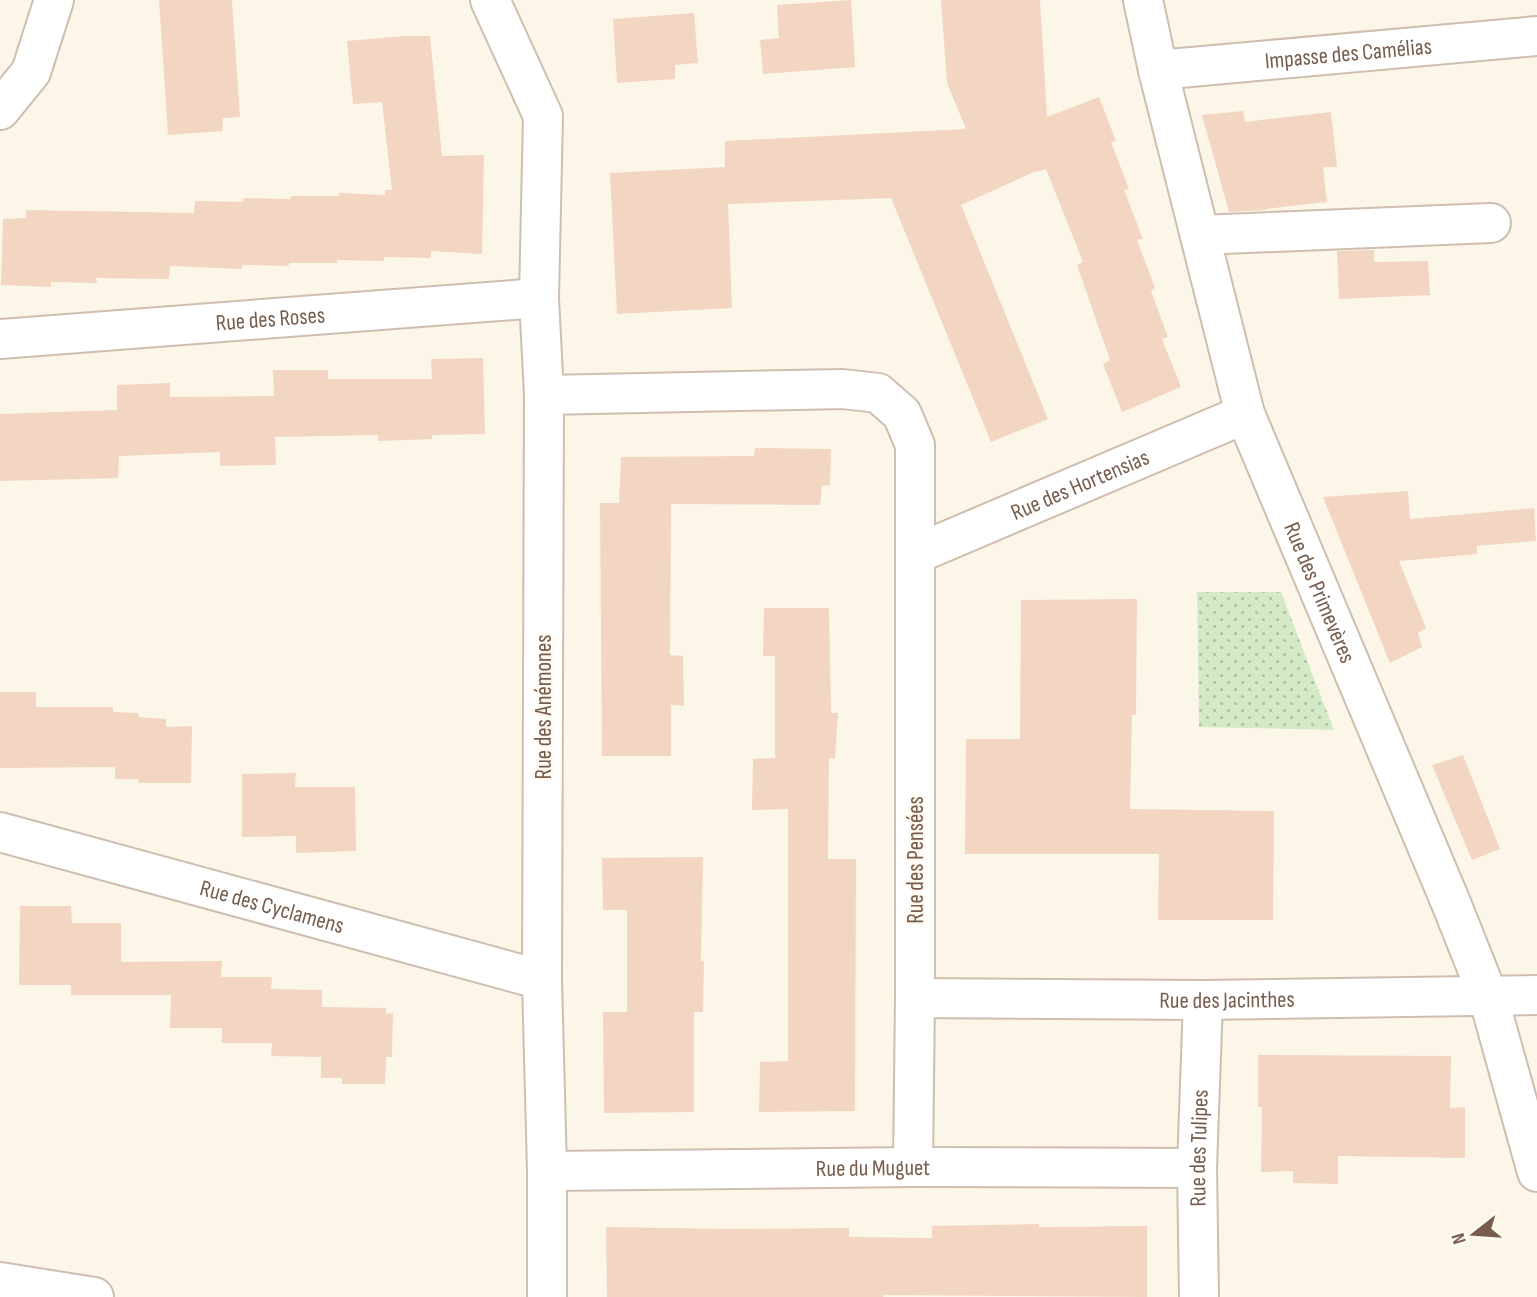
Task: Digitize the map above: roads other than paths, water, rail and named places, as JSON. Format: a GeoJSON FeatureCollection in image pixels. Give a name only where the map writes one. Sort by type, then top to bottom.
{"type":"FeatureCollection","features":[{"type":"Feature","properties":{"kind":"street"},"geometry":{"type":"LineString","coordinates":[[0,110],[31,72],[54,0]]}},
{"type":"Feature","properties":{"kind":"street","name":"Rue des Anémones"},"geometry":{"type":"LineString","coordinates":[[490,0],[543,116],[539,298],[544,396],[542,979],[547,1297]]}},
{"type":"Feature","properties":{"kind":"street","name":"Rue des Primevères"},"geometry":{"type":"LineString","coordinates":[[1143,0],[1158,70],[1245,414],[1488,996],[1537,1172]]}},
{"type":"Feature","properties":{"kind":"street","name":"Impasse des Camélias"},"geometry":{"type":"LineString","coordinates":[[1158,70],[1537,36]]}},
{"type":"Feature","properties":{"kind":"street"},"geometry":{"type":"LineString","coordinates":[[1200,235],[1491,223]]}},
{"type":"Feature","properties":{"kind":"street","name":"Rue des Roses"},"geometry":{"type":"LineString","coordinates":[[0,339],[539,298]]}},
{"type":"Feature","properties":{"kind":"street"},"geometry":{"type":"LineString","coordinates":[[544,396],[843,389],[878,393],[902,414],[915,445],[916,554]]}},
{"type":"Feature","properties":{"kind":"street","name":"Rue des Hortensias"},"geometry":{"type":"LineString","coordinates":[[916,554],[1245,414]]}},
{"type":"Feature","properties":{"kind":"street","name":"Rue des Pensées"},"geometry":{"type":"LineString","coordinates":[[913,1167],[916,554]]}},
{"type":"Feature","properties":{"kind":"street","name":"Rue des Cyclamens"},"geometry":{"type":"LineString","coordinates":[[0,832],[542,979]]}},
{"type":"Feature","properties":{"kind":"street","name":"Rue des Jacinthes"},"geometry":{"type":"LineString","coordinates":[[915,998],[1203,1000],[1537,995]]}},
{"type":"Feature","properties":{"kind":"street","name":"Rue des Tulipes"},"geometry":{"type":"LineString","coordinates":[[1199,1297],[1197,1168],[1203,1000]]}},
{"type":"Feature","properties":{"kind":"street","name":"Rue du Muguet"},"geometry":{"type":"LineString","coordinates":[[547,1171],[913,1167],[1197,1168]]}},
{"type":"Feature","properties":{"kind":"street"},"geometry":{"type":"LineString","coordinates":[[0,1282],[94,1297]]}}]}
